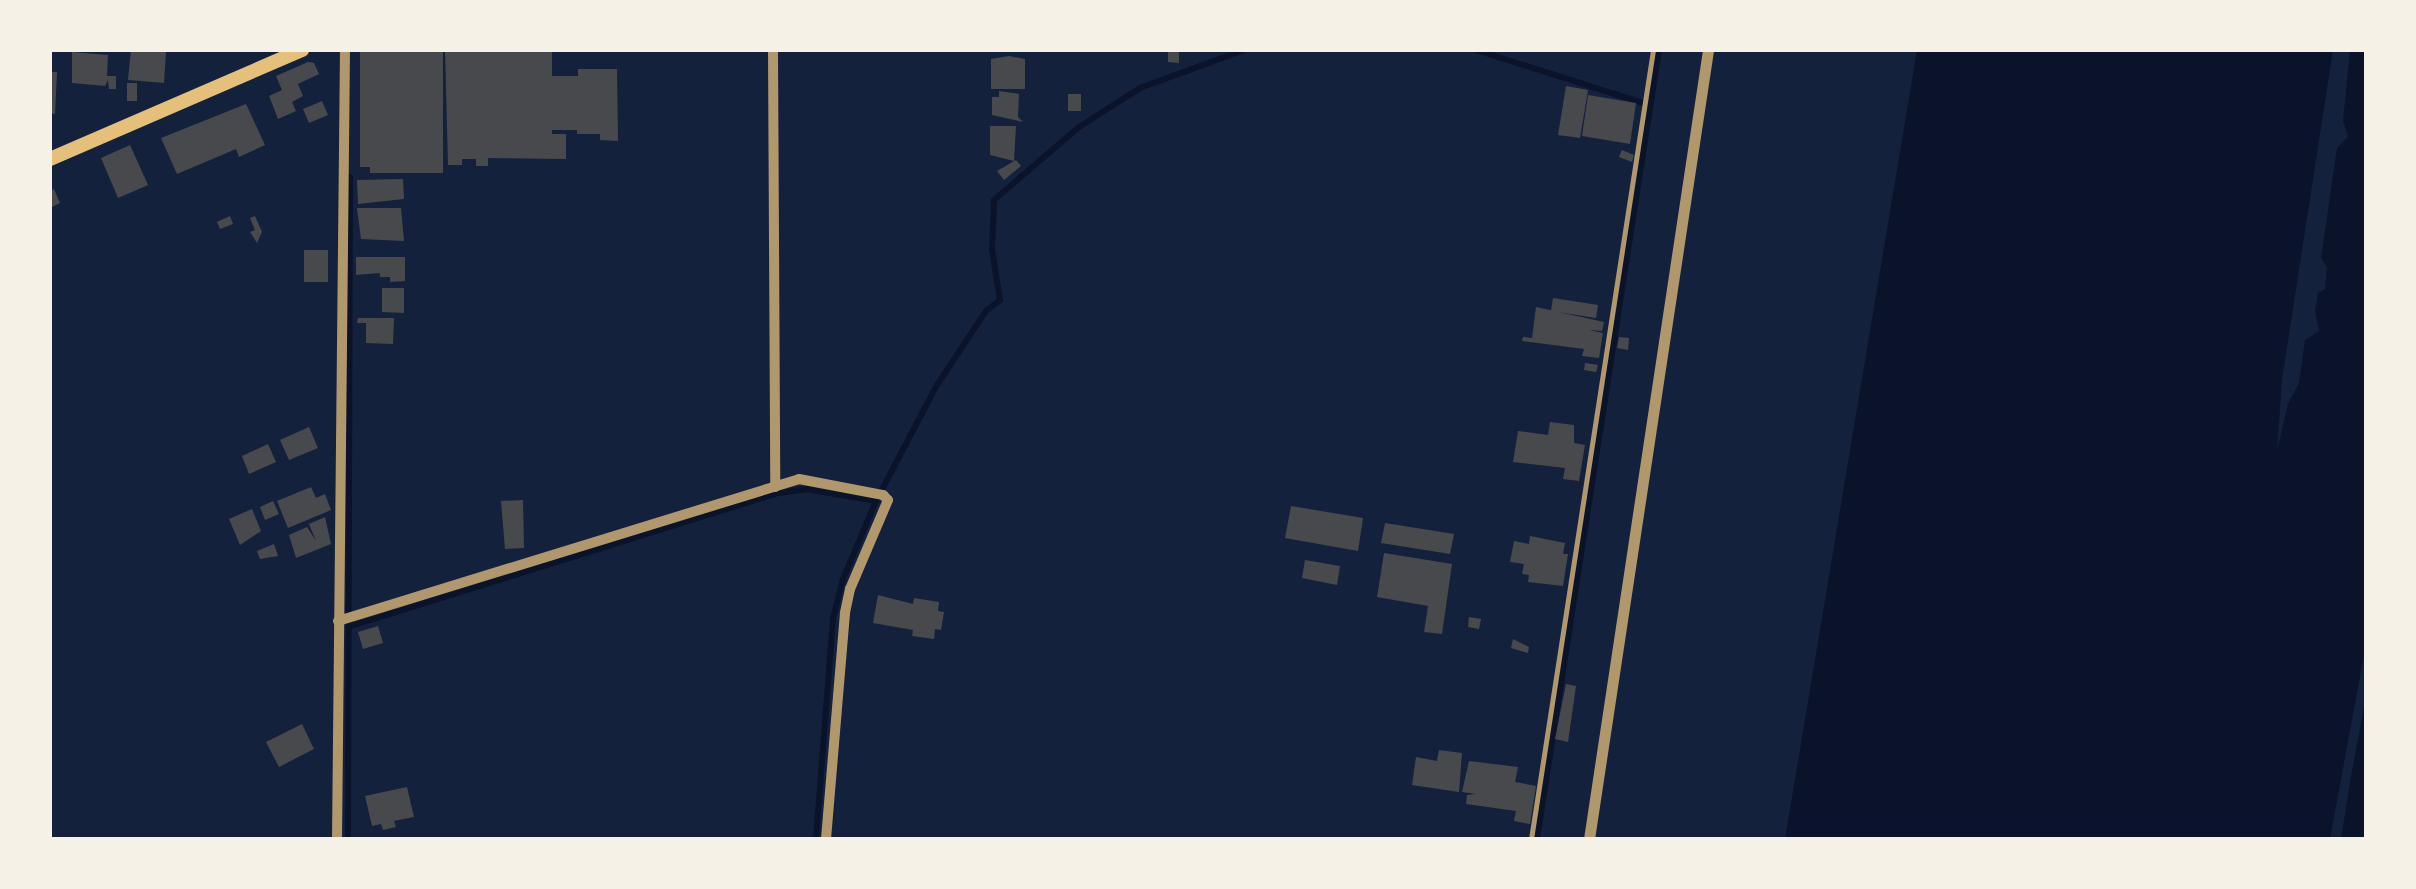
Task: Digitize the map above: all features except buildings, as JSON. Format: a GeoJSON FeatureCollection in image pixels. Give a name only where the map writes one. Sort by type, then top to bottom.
{"type":"FeatureCollection","features":[{"type":"Feature","properties":{"kind":"main road"},"geometry":{"type":"LineString","coordinates":[[50,159],[302,50]]}},
{"type":"Feature","properties":{"kind":"street"},"geometry":{"type":"LineString","coordinates":[[337,839],[345,619],[345,50]]}},
{"type":"Feature","properties":{"kind":"street"},"geometry":{"type":"LineString","coordinates":[[772,50],[776,487]]}},
{"type":"Feature","properties":{"kind":"street"},"geometry":{"type":"LineString","coordinates":[[1588,839],[1708,50]]}},
{"type":"Feature","properties":{"kind":"street"},"geometry":{"type":"LineString","coordinates":[[345,619],[799,479],[879,493],[888,500],[850,589],[845,614],[826,839]]}},
{"type":"Feature","properties":{"kind":"lane"},"geometry":{"type":"LineString","coordinates":[[1531,839],[1653,50]]}},
{"type":"Feature","properties":{"kind":"water"},"geometry":{"type":"Polygon","coordinates":[[[1917,50],[2333,50],[2282,380],[2277,451],[2288,404],[2299,383],[2305,340],[2319,331],[2315,311],[2318,293],[2325,289],[2327,267],[2321,258],[2337,148],[2348,136],[2343,121],[2350,50],[2366,50],[2366,644],[2330,839],[1785,839],[1917,50]]]}},
{"type":"Feature","properties":{"kind":"water"},"geometry":{"type":"Polygon","coordinates":[[[2366,696],[2366,839],[2341,839],[2350,782],[2366,696]]]}},
{"type":"Feature","properties":{"kind":"waterway"},"geometry":{"type":"LineString","coordinates":[[816,839],[833,618],[843,579],[876,501],[937,385],[986,311],[1000,300],[992,250],[994,200],[1079,127],[1140,88],[1244,50]]}},
{"type":"Feature","properties":{"kind":"waterway"},"geometry":{"type":"LineString","coordinates":[[1476,50],[1646,104]]}},
{"type":"Feature","properties":{"kind":"waterway"},"geometry":{"type":"LineString","coordinates":[[1537,839],[1659,50]]}},
{"type":"Feature","properties":{"kind":"waterway"},"geometry":{"type":"LineString","coordinates":[[348,839],[350,177]]}},
{"type":"Feature","properties":{"kind":"waterway"},"geometry":{"type":"LineString","coordinates":[[348,627],[779,493],[806,489],[876,501]]}}]}
